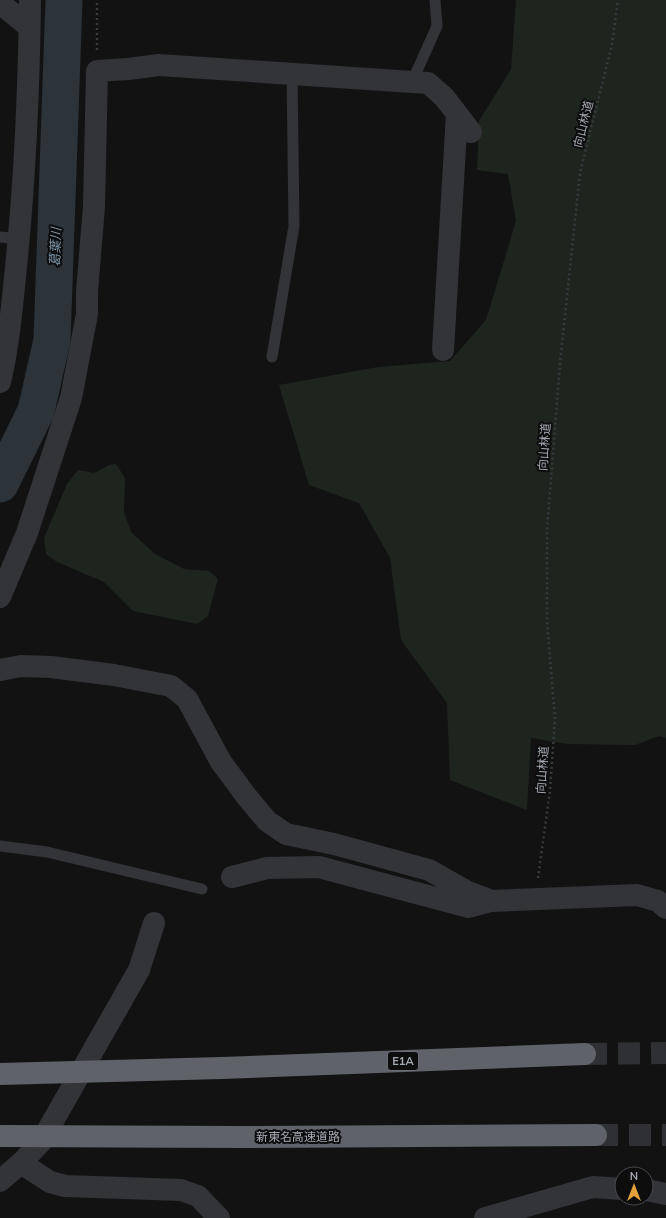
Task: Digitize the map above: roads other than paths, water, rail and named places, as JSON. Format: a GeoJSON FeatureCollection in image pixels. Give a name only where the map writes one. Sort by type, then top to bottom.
{"type":"FeatureCollection","features":[{"type":"Feature","properties":{"kind":"highway","name":"E1A"},"geometry":{"type":"LineString","coordinates":[[0,1074],[222,1068],[585,1054]]}},
{"type":"Feature","properties":{"kind":"highway","name":"新東名高速道路"},"geometry":{"type":"LineString","coordinates":[[0,1136],[240,1137],[596,1135]]}},
{"type":"Feature","properties":{"kind":"street"},"geometry":{"type":"LineString","coordinates":[[0,382],[6,355],[9,238],[29,80],[30,0]]}},
{"type":"Feature","properties":{"kind":"street"},"geometry":{"type":"LineString","coordinates":[[0,3],[29,27]]}},
{"type":"Feature","properties":{"kind":"street"},"geometry":{"type":"LineString","coordinates":[[0,597],[26,533],[71,398],[87,314],[94,207],[97,71],[159,65],[428,83],[444,97],[471,132]]}},
{"type":"Feature","properties":{"kind":"street"},"geometry":{"type":"LineString","coordinates":[[443,350],[457,114]]}},
{"type":"Feature","properties":{"kind":"street"},"geometry":{"type":"LineString","coordinates":[[0,670],[21,666],[52,667],[114,675],[171,686],[187,699],[221,762],[247,797],[267,821],[286,834],[334,844],[429,870],[468,892],[492,901]]}},
{"type":"Feature","properties":{"kind":"street"},"geometry":{"type":"LineString","coordinates":[[232,877],[267,868],[320,867],[469,907],[492,901],[637,895],[658,901],[666,908]]}},
{"type":"Feature","properties":{"kind":"street"},"geometry":{"type":"LineString","coordinates":[[0,1181],[21,1163],[41,1142],[139,970],[154,923]]}},
{"type":"Feature","properties":{"kind":"street"},"geometry":{"type":"LineString","coordinates":[[21,1163],[50,1182],[65,1186],[181,1190],[198,1196],[219,1218]]}},
{"type":"Feature","properties":{"kind":"street"},"geometry":{"type":"LineString","coordinates":[[485,1218],[593,1187],[614,1188]]}},
{"type":"Feature","properties":{"kind":"street"},"geometry":{"type":"LineString","coordinates":[[654,1192],[666,1194]]}},
{"type":"Feature","properties":{"kind":"lane"},"geometry":{"type":"LineString","coordinates":[[412,82],[438,26],[435,0]]}},
{"type":"Feature","properties":{"kind":"lane"},"geometry":{"type":"LineString","coordinates":[[272,357],[294,226],[292,73]]}},
{"type":"Feature","properties":{"kind":"lane"},"geometry":{"type":"LineString","coordinates":[[0,846],[47,852],[202,890]]}},
{"type":"Feature","properties":{"kind":"waterway","name":"葛葉川"},"geometry":{"type":"LineString","coordinates":[[0,484],[36,411],[52,340],[64,0]]}},
{"type":"Feature","properties":{"kind":"tunnel"},"geometry":{"type":"LineString","coordinates":[[585,1054],[666,1053]]}},
{"type":"Feature","properties":{"kind":"tunnel"},"geometry":{"type":"LineString","coordinates":[[596,1135],[666,1135]]}}]}
